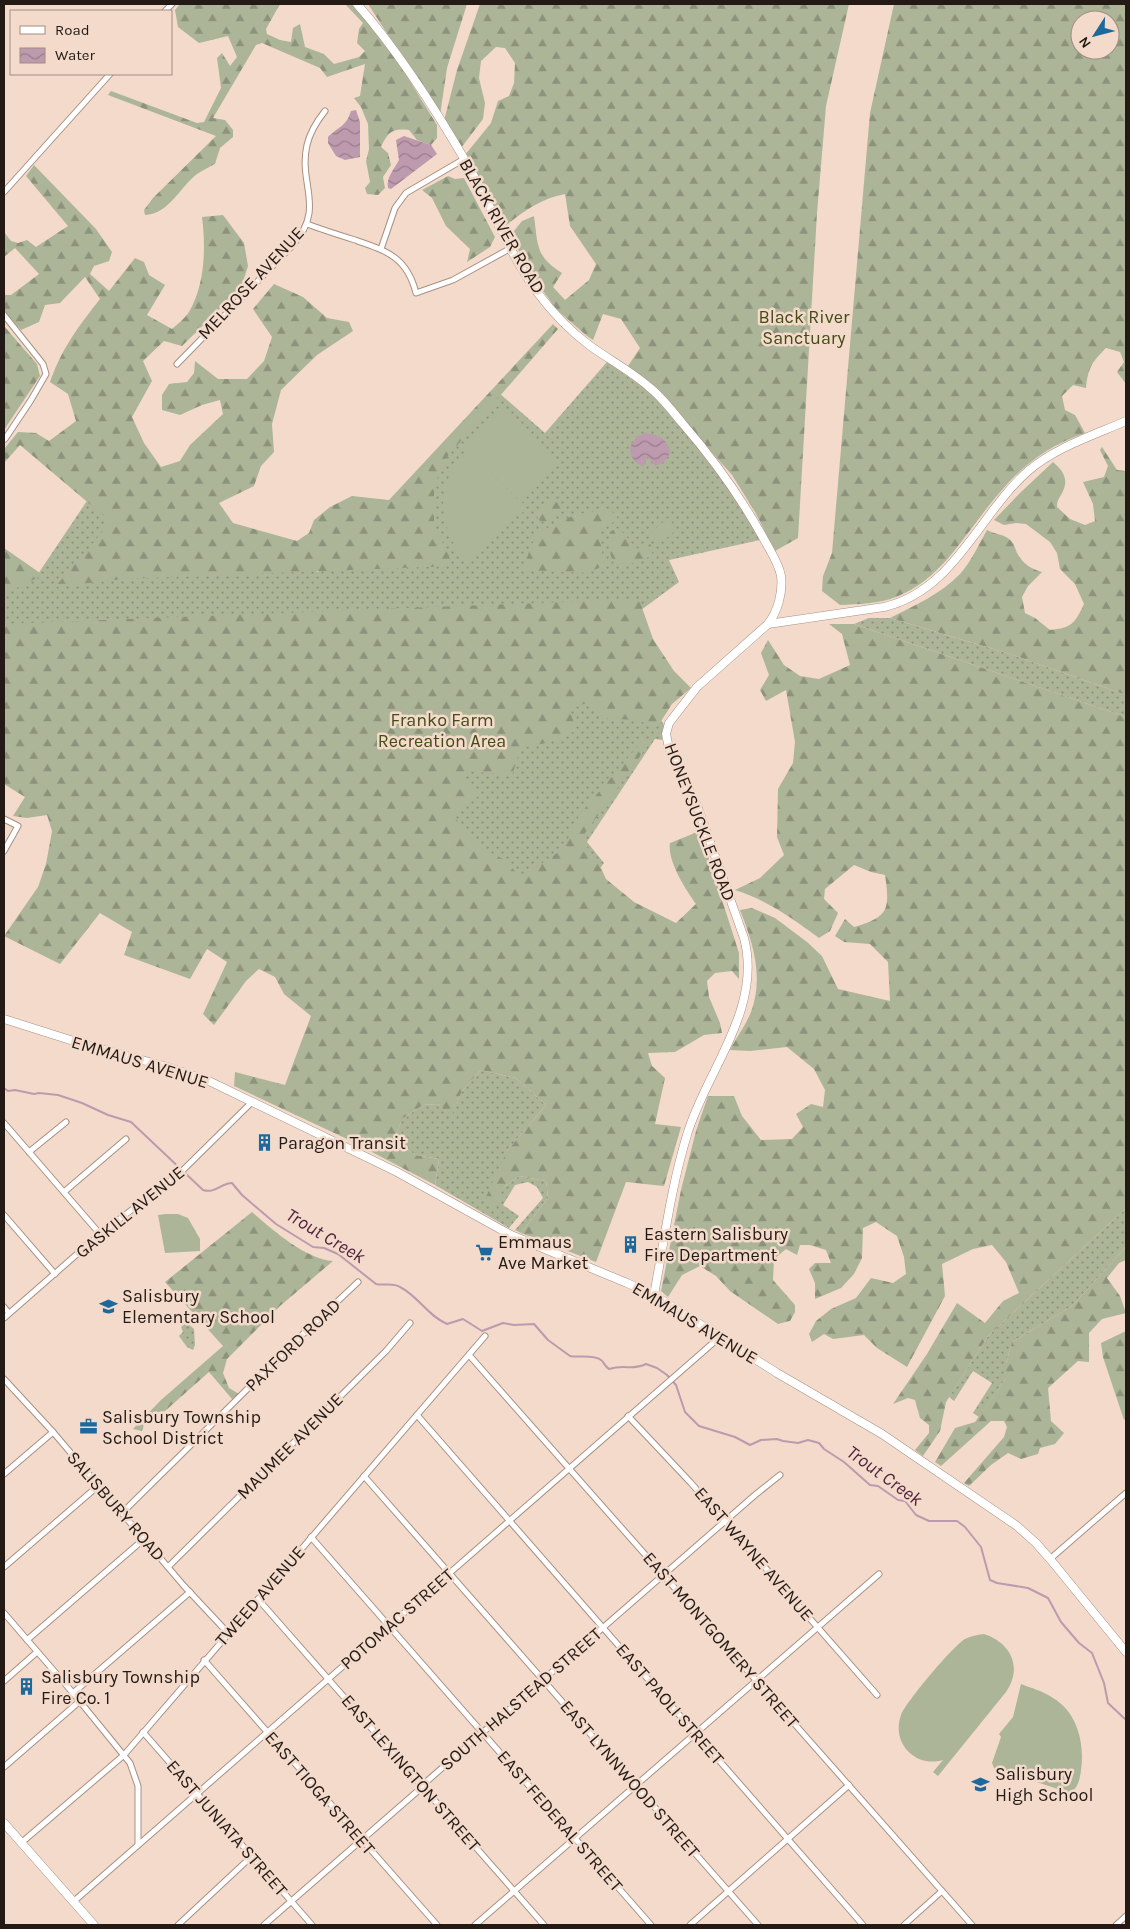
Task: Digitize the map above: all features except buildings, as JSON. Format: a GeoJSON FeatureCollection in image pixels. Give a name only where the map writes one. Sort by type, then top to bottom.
{"type":"FeatureCollection","features":[{"type":"Feature","properties":{"kind":"street","name":"BLACK RIVER ROAD"},"geometry":{"type":"LineString","coordinates":[[357,4],[405,66],[464,159],[511,248],[538,293],[563,322],[588,344],[641,380],[657,394],[706,450],[731,484],[746,507],[780,572],[781,593],[775,614],[768,624]]}},
{"type":"Feature","properties":{"kind":"street"},"geometry":{"type":"LineString","coordinates":[[5,188],[109,75]]}},
{"type":"Feature","properties":{"kind":"street","name":"MELROSE AVENUE"},"geometry":{"type":"LineString","coordinates":[[177,364],[293,245],[307,224],[310,216],[305,169],[307,145],[314,126],[325,111]]}},
{"type":"Feature","properties":{"kind":"street"},"geometry":{"type":"LineString","coordinates":[[381,249],[395,208],[406,193],[464,159]]}},
{"type":"Feature","properties":{"kind":"street"},"geometry":{"type":"LineString","coordinates":[[307,224],[381,249],[392,255],[405,266],[414,282],[416,293],[453,280],[511,248]]}},
{"type":"Feature","properties":{"kind":"street"},"geometry":{"type":"LineString","coordinates":[[4,315],[43,364],[46,374],[5,439]]}},
{"type":"Feature","properties":{"kind":"street"},"geometry":{"type":"LineString","coordinates":[[768,624],[895,605],[910,598],[953,564],[990,512],[1030,470],[1063,449],[1126,421]]}},
{"type":"Feature","properties":{"kind":"street","name":"HONEYSUCKLE ROAD"},"geometry":{"type":"LineString","coordinates":[[654,1295],[674,1185],[686,1135],[740,1010],[747,990],[749,974],[744,938],[698,808],[669,748],[667,729],[671,718],[697,687],[768,624]]}},
{"type":"Feature","properties":{"kind":"street"},"geometry":{"type":"LineString","coordinates":[[4,819],[18,826],[4,851]]}},
{"type":"Feature","properties":{"kind":"street","name":"EMMAUS AVENUE"},"geometry":{"type":"LineString","coordinates":[[4,1019],[211,1082],[397,1172],[510,1235],[628,1282],[654,1295],[777,1373],[877,1431],[1017,1526],[1050,1558],[1126,1652]]}},
{"type":"Feature","properties":{"kind":"street","name":"GASKILL AVENUE"},"geometry":{"type":"LineString","coordinates":[[4,1318],[100,1234],[182,1171],[252,1102]]}},
{"type":"Feature","properties":{"kind":"street"},"geometry":{"type":"LineString","coordinates":[[29,1152],[66,1122]]}},
{"type":"Feature","properties":{"kind":"street"},"geometry":{"type":"LineString","coordinates":[[4,1123],[100,1234]]}},
{"type":"Feature","properties":{"kind":"street"},"geometry":{"type":"LineString","coordinates":[[64,1192],[126,1139]]}},
{"type":"Feature","properties":{"kind":"street"},"geometry":{"type":"LineString","coordinates":[[4,1215],[55,1274]]}},
{"type":"Feature","properties":{"kind":"street","name":"PAXFORD ROAD"},"geometry":{"type":"LineString","coordinates":[[122,1513],[358,1282]]}},
{"type":"Feature","properties":{"kind":"street"},"geometry":{"type":"LineString","coordinates":[[4,1307],[9,1313]]}},
{"type":"Feature","properties":{"kind":"street","name":"MAUMEE AVENUE"},"geometry":{"type":"LineString","coordinates":[[168,1567],[386,1351],[410,1323]]}},
{"type":"Feature","properties":{"kind":"street","name":"TWEED AVENUE"},"geometry":{"type":"LineString","coordinates":[[21,1843],[124,1754],[485,1336]]}},
{"type":"Feature","properties":{"kind":"street","name":"POTOMAC STREET"},"geometry":{"type":"LineString","coordinates":[[73,1902],[720,1336]]}},
{"type":"Feature","properties":{"kind":"street","name":"EAST MONTGOMERY STREET"},"geometry":{"type":"LineString","coordinates":[[469,1355],[972,1925]]}},
{"type":"Feature","properties":{"kind":"street","name":"SALISBURY ROAD"},"geometry":{"type":"LineString","coordinates":[[5,1383],[53,1432],[168,1567],[228,1633]]}},
{"type":"Feature","properties":{"kind":"street","name":"EAST PAOLI STREET"},"geometry":{"type":"LineString","coordinates":[[417,1415],[789,1838],[863,1925]]}},
{"type":"Feature","properties":{"kind":"street","name":"EAST WAYNE AVENUE"},"geometry":{"type":"LineString","coordinates":[[628,1416],[691,1483],[877,1695]]}},
{"type":"Feature","properties":{"kind":"street"},"geometry":{"type":"LineString","coordinates":[[4,1474],[53,1432]]}},
{"type":"Feature","properties":{"kind":"street","name":"SOUTH HALSTEAD STREET"},"geometry":{"type":"LineString","coordinates":[[264,1925],[542,1680],[780,1475]]}},
{"type":"Feature","properties":{"kind":"street","name":"EAST LYNNWOOD STREET"},"geometry":{"type":"LineString","coordinates":[[364,1476],[758,1925]]}},
{"type":"Feature","properties":{"kind":"street"},"geometry":{"type":"LineString","coordinates":[[4,1567],[98,1486]]}},
{"type":"Feature","properties":{"kind":"street"},"geometry":{"type":"LineString","coordinates":[[1050,1558],[1126,1493]]}},
{"type":"Feature","properties":{"kind":"street","name":"EAST FEDERAL STREET"},"geometry":{"type":"LineString","coordinates":[[311,1537],[651,1925]]}},
{"type":"Feature","properties":{"kind":"street"},"geometry":{"type":"LineString","coordinates":[[27,1640],[144,1539]]}},
{"type":"Feature","properties":{"kind":"street"},"geometry":{"type":"LineString","coordinates":[[476,1925],[879,1574]]}},
{"type":"Feature","properties":{"kind":"street"},"geometry":{"type":"LineString","coordinates":[[73,1693],[190,1592]]}},
{"type":"Feature","properties":{"kind":"street","name":"EAST LEXINGTON STREET"},"geometry":{"type":"LineString","coordinates":[[258,1599],[544,1925]]}},
{"type":"Feature","properties":{"kind":"street"},"geometry":{"type":"LineString","coordinates":[[4,1613],[124,1754],[134,1770],[138,1786],[138,1845]]}},
{"type":"Feature","properties":{"kind":"street"},"geometry":{"type":"LineString","coordinates":[[4,1681],[37,1652]]}},
{"type":"Feature","properties":{"kind":"street","name":"EAST TIOGA STREET"},"geometry":{"type":"LineString","coordinates":[[204,1660],[437,1925]]}},
{"type":"Feature","properties":{"kind":"street"},"geometry":{"type":"LineString","coordinates":[[4,1767],[80,1701]]}},
{"type":"Feature","properties":{"kind":"street","name":"EAST JUNIATA STREET"},"geometry":{"type":"LineString","coordinates":[[142,1732],[312,1925]]}},
{"type":"Feature","properties":{"kind":"street"},"geometry":{"type":"LineString","coordinates":[[690,1925],[850,1785]]}},
{"type":"Feature","properties":{"kind":"street"},"geometry":{"type":"LineString","coordinates":[[4,1823],[94,1925]]}},
{"type":"Feature","properties":{"kind":"street"},"geometry":{"type":"LineString","coordinates":[[178,1925],[252,1856]]}},
{"type":"Feature","properties":{"kind":"street"},"geometry":{"type":"LineString","coordinates":[[904,1925],[942,1891]]}},
{"type":"Feature","properties":{"kind":"street"},"geometry":{"type":"LineString","coordinates":[[1116,1925],[1126,1916]]}},
{"type":"Feature","properties":{"kind":"green space"},"geometry":{"type":"Polygon","coordinates":[[[180,4],[280,4],[266,29],[267,34],[280,40],[291,42],[293,28],[300,24],[305,47],[324,54],[334,64],[359,57],[365,51],[357,43],[359,29],[363,23],[345,4],[353,4],[392,52],[437,125],[437,138],[431,145],[417,140],[409,130],[391,132],[381,147],[388,153],[391,165],[383,177],[385,188],[378,195],[367,194],[365,188],[370,182],[366,161],[369,149],[368,124],[361,107],[354,98],[360,96],[365,64],[327,77],[320,68],[262,43],[256,45],[213,118],[225,120],[233,130],[233,137],[220,148],[215,164],[191,179],[168,205],[161,210],[145,215],[144,210],[153,198],[216,136],[108,95],[111,91],[197,123],[204,122],[221,88],[217,58],[222,53],[230,66],[237,57],[228,36],[199,43],[178,27],[175,10],[180,4]]]}},
{"type":"Feature","properties":{"kind":"green space"},"geometry":{"type":"Polygon","coordinates":[[[368,4],[467,4],[447,68],[440,115],[368,4]]]}},
{"type":"Feature","properties":{"kind":"green space","name":"Black River Sanctuary"},"geometry":{"type":"Polygon","coordinates":[[[480,4],[849,4],[826,106],[817,213],[798,538],[775,551],[755,512],[732,475],[646,379],[628,366],[640,348],[621,319],[603,314],[593,340],[556,309],[535,279],[510,236],[522,221],[534,216],[539,249],[547,261],[562,273],[553,287],[565,300],[589,280],[596,264],[570,226],[565,194],[533,206],[504,227],[465,155],[491,123],[498,101],[509,96],[514,83],[515,63],[505,48],[496,47],[481,61],[479,78],[485,103],[483,119],[461,148],[444,121],[457,70],[480,4]]]}},
{"type":"Feature","properties":{"kind":"green space"},"geometry":{"type":"Polygon","coordinates":[[[894,4],[1126,4],[1126,384],[1117,372],[1124,362],[1120,352],[1106,348],[1097,357],[1092,366],[1086,388],[1073,385],[1062,396],[1065,410],[1075,415],[1085,433],[1055,446],[1019,472],[987,508],[948,559],[925,581],[911,590],[883,601],[840,605],[822,591],[823,576],[832,553],[870,113],[894,4]]]}},
{"type":"Feature","properties":{"kind":"green space"},"geometry":{"type":"Polygon","coordinates":[[[34,165],[96,229],[112,252],[109,261],[94,266],[90,274],[109,291],[135,258],[144,262],[149,275],[165,285],[147,315],[172,329],[189,312],[198,290],[204,253],[202,217],[223,215],[244,243],[248,266],[241,288],[182,346],[164,341],[143,361],[152,381],[132,417],[144,443],[161,467],[180,461],[190,445],[223,414],[220,400],[202,405],[180,415],[162,410],[162,395],[169,384],[187,382],[194,373],[195,361],[218,379],[247,379],[264,361],[272,337],[253,309],[274,284],[303,297],[327,318],[349,322],[353,331],[317,355],[281,390],[272,424],[274,452],[261,466],[254,486],[219,503],[233,523],[297,541],[309,533],[314,520],[330,507],[352,496],[389,500],[553,324],[558,329],[447,457],[434,486],[434,531],[448,550],[451,566],[123,579],[55,587],[111,522],[20,445],[4,463],[4,449],[18,432],[36,433],[49,441],[76,421],[68,394],[50,382],[71,338],[100,299],[85,277],[60,303],[45,305],[39,322],[21,330],[4,311],[4,295],[11,295],[39,274],[15,248],[4,257],[4,232],[11,241],[18,243],[27,240],[36,247],[68,226],[26,176],[34,165]]]}},
{"type":"Feature","properties":{"kind":"green space"},"geometry":{"type":"Polygon","coordinates":[[[448,176],[455,179],[464,178],[495,237],[490,247],[467,262],[470,249],[446,226],[432,198],[422,190],[448,176]]]}},
{"type":"Feature","properties":{"kind":"green space"},"geometry":{"type":"Polygon","coordinates":[[[4,326],[37,364],[40,376],[4,430],[4,326]]]}},
{"type":"Feature","properties":{"kind":"green space","name":"Franko Farm Recreation Area"},"geometry":{"type":"Polygon","coordinates":[[[607,362],[654,395],[726,481],[760,540],[669,560],[679,582],[607,635],[664,725],[662,740],[655,739],[587,842],[604,863],[512,984],[4,684],[4,551],[38,574],[109,468],[318,572],[499,393],[545,433],[607,362]]]}},
{"type":"Feature","properties":{"kind":"green space"},"geometry":{"type":"Polygon","coordinates":[[[502,405],[560,462],[522,502],[526,507],[524,512],[519,514],[477,556],[466,562],[447,529],[443,504],[448,479],[454,467],[467,452],[518,502],[521,502],[463,445],[502,405]]]}},
{"type":"Feature","properties":{"kind":"green space"},"geometry":{"type":"Polygon","coordinates":[[[1102,447],[1117,470],[1126,471],[1126,695],[1010,654],[890,618],[927,599],[953,581],[968,564],[987,530],[1009,539],[1019,557],[1025,563],[1031,568],[1042,572],[1028,586],[1022,597],[1025,613],[1050,630],[1063,628],[1072,623],[1084,604],[1075,584],[1060,569],[1057,553],[1050,542],[1026,524],[1004,525],[994,520],[1053,462],[1062,471],[1065,478],[1065,486],[1058,500],[1057,507],[1070,519],[1085,525],[1095,521],[1093,504],[1083,482],[1104,477],[1108,466],[1100,450],[1102,447]]]}},
{"type":"Feature","properties":{"kind":"green space"},"geometry":{"type":"Polygon","coordinates":[[[552,497],[556,502],[565,506],[565,510],[555,514],[553,519],[544,522],[540,521],[537,517],[552,497]]]}},
{"type":"Feature","properties":{"kind":"green space"},"geometry":{"type":"Polygon","coordinates":[[[611,510],[618,519],[601,530],[600,539],[604,565],[588,573],[526,570],[529,550],[539,531],[576,514],[611,510]]]}},
{"type":"Feature","properties":{"kind":"green space"},"geometry":{"type":"Polygon","coordinates":[[[668,518],[677,529],[657,546],[648,535],[668,518]]]}},
{"type":"Feature","properties":{"kind":"green space"},"geometry":{"type":"Polygon","coordinates":[[[616,528],[638,549],[650,544],[654,550],[642,561],[614,564],[610,553],[609,541],[610,532],[616,528]]]}},
{"type":"Feature","properties":{"kind":"green space"},"geometry":{"type":"Polygon","coordinates":[[[4,548],[43,575],[10,591],[4,591],[4,548]]]}},
{"type":"Feature","properties":{"kind":"green space"},"geometry":{"type":"Polygon","coordinates":[[[639,599],[653,639],[674,671],[691,688],[672,704],[658,726],[634,720],[603,718],[587,703],[569,709],[577,730],[550,742],[521,748],[512,775],[467,771],[459,778],[481,795],[460,806],[455,818],[484,849],[505,860],[521,878],[563,849],[580,814],[644,739],[653,738],[583,836],[589,851],[606,879],[634,902],[676,923],[696,904],[674,867],[670,843],[700,831],[739,953],[739,979],[732,971],[715,973],[707,981],[709,997],[720,1023],[722,1033],[704,1035],[675,1052],[648,1053],[652,1066],[665,1078],[655,1124],[681,1127],[664,1186],[626,1182],[596,1262],[521,1233],[548,1198],[546,1181],[519,1176],[503,1188],[495,1208],[486,1197],[507,1151],[546,1105],[516,1078],[481,1070],[462,1091],[451,1117],[438,1104],[423,1105],[402,1119],[394,1140],[415,1155],[439,1159],[435,1185],[347,1139],[234,1086],[235,1072],[285,1085],[311,1016],[284,994],[275,977],[259,969],[246,981],[214,1025],[203,1014],[227,962],[207,949],[190,979],[124,955],[132,932],[100,913],[60,964],[4,936],[38,887],[46,864],[52,831],[47,815],[27,818],[13,816],[25,797],[4,784],[4,624],[639,599]]]}},
{"type":"Feature","properties":{"kind":"green space"},"geometry":{"type":"Polygon","coordinates":[[[869,618],[890,618],[1010,654],[1126,695],[1126,717],[854,624],[869,618]]]}},
{"type":"Feature","properties":{"kind":"green space"},"geometry":{"type":"Polygon","coordinates":[[[829,624],[854,624],[1126,717],[1126,1208],[988,1336],[946,1402],[940,1431],[923,1456],[915,1450],[929,1433],[929,1425],[920,1418],[915,1400],[908,1398],[893,1404],[927,1354],[957,1303],[985,1323],[1003,1301],[1019,1293],[1006,1262],[992,1245],[973,1249],[942,1264],[945,1296],[907,1367],[877,1348],[864,1335],[833,1339],[824,1334],[812,1342],[809,1334],[816,1321],[831,1309],[856,1298],[871,1278],[893,1283],[906,1274],[904,1257],[897,1236],[876,1222],[863,1228],[862,1258],[854,1274],[841,1288],[815,1299],[815,1283],[809,1269],[815,1263],[831,1263],[826,1250],[810,1245],[800,1245],[797,1255],[786,1249],[774,1259],[773,1280],[795,1305],[795,1312],[790,1321],[778,1324],[730,1291],[716,1276],[700,1266],[682,1275],[668,1297],[661,1291],[681,1190],[696,1131],[708,1096],[734,1096],[742,1116],[761,1140],[792,1139],[803,1127],[796,1114],[811,1104],[823,1107],[825,1090],[814,1069],[787,1047],[750,1051],[730,1050],[751,1012],[757,986],[753,948],[740,910],[752,908],[775,918],[807,942],[822,956],[838,989],[890,1001],[888,962],[870,944],[844,942],[835,936],[845,919],[854,927],[881,915],[887,904],[885,875],[854,865],[825,889],[824,899],[838,913],[830,931],[819,938],[769,904],[735,890],[760,878],[784,855],[777,837],[778,789],[793,763],[795,742],[786,690],[766,701],[760,690],[769,675],[761,653],[768,640],[784,665],[800,676],[819,679],[850,665],[842,634],[829,624]]]}},
{"type":"Feature","properties":{"kind":"green space"},"geometry":{"type":"Polygon","coordinates":[[[481,1070],[516,1078],[546,1105],[507,1151],[503,1188],[519,1176],[546,1181],[548,1198],[521,1233],[515,1230],[543,1198],[537,1187],[528,1182],[515,1185],[503,1205],[519,1216],[509,1228],[435,1185],[439,1159],[415,1155],[394,1140],[402,1119],[423,1105],[438,1104],[451,1116],[462,1091],[481,1070]]]}},
{"type":"Feature","properties":{"kind":"green space"},"geometry":{"type":"Polygon","coordinates":[[[1126,1208],[1126,1247],[1072,1306],[1012,1342],[1006,1363],[1006,1378],[979,1417],[973,1413],[992,1383],[973,1371],[954,1401],[949,1397],[988,1336],[1126,1208]]]}},
{"type":"Feature","properties":{"kind":"green space"},"geometry":{"type":"Polygon","coordinates":[[[252,1212],[290,1243],[311,1255],[333,1261],[280,1306],[227,1359],[223,1373],[229,1388],[239,1394],[232,1399],[209,1372],[165,1411],[154,1413],[145,1421],[142,1431],[133,1429],[161,1400],[223,1346],[165,1282],[252,1212]]]}},
{"type":"Feature","properties":{"kind":"green space"},"geometry":{"type":"Polygon","coordinates":[[[178,1214],[188,1218],[200,1239],[200,1251],[165,1253],[158,1215],[178,1214]]]}},
{"type":"Feature","properties":{"kind":"green space"},"geometry":{"type":"Polygon","coordinates":[[[1126,1247],[1126,1260],[1119,1263],[1107,1278],[1120,1296],[1126,1313],[1102,1319],[1089,1333],[1089,1362],[1078,1361],[1048,1388],[1051,1421],[1064,1433],[1055,1444],[1040,1448],[1038,1454],[1021,1459],[1008,1453],[991,1465],[969,1486],[964,1483],[1004,1437],[1007,1427],[1004,1421],[991,1421],[941,1466],[935,1462],[955,1428],[975,1422],[1006,1378],[1006,1363],[1012,1342],[1072,1306],[1126,1247]]]}},
{"type":"Feature","properties":{"kind":"green space"},"geometry":{"type":"Polygon","coordinates":[[[186,1322],[194,1329],[195,1345],[193,1350],[187,1347],[179,1336],[183,1332],[181,1327],[186,1322]]]}},
{"type":"Feature","properties":{"kind":"green space"},"geometry":{"type":"Polygon","coordinates":[[[1126,1331],[1126,1418],[1124,1420],[1103,1357],[1101,1343],[1126,1331]]]}},
{"type":"Feature","properties":{"kind":"green space"},"geometry":{"type":"Polygon","coordinates":[[[984,1634],[1001,1643],[1007,1650],[1014,1665],[1014,1674],[1006,1692],[938,1776],[933,1772],[943,1760],[930,1762],[922,1760],[911,1754],[904,1746],[899,1731],[901,1715],[920,1687],[959,1644],[967,1638],[984,1634]]]}},
{"type":"Feature","properties":{"kind":"green space"},"geometry":{"type":"Polygon","coordinates":[[[1021,1684],[1053,1698],[1061,1704],[1068,1711],[1078,1729],[1082,1749],[1081,1773],[1075,1789],[1070,1793],[994,1768],[992,1763],[1001,1737],[999,1734],[1013,1717],[1021,1684]]]}},
{"type":"Feature","properties":{"kind":"water"},"geometry":{"type":"Polygon","coordinates":[[[356,110],[360,122],[360,157],[345,160],[336,156],[328,143],[328,137],[344,123],[351,111],[356,110]]]}},
{"type":"Feature","properties":{"kind":"water"},"geometry":{"type":"Polygon","coordinates":[[[404,136],[431,145],[437,154],[391,189],[388,188],[388,180],[399,160],[396,140],[404,136]]]}},
{"type":"Feature","properties":{"kind":"water"},"geometry":{"type":"Polygon","coordinates":[[[646,433],[662,438],[667,444],[670,453],[664,462],[655,466],[648,457],[646,464],[642,466],[632,458],[630,448],[632,443],[640,435],[646,433]]]}},
{"type":"Feature","properties":{"kind":"waterway","name":"Trout Creek"},"geometry":{"type":"LineString","coordinates":[[4,1088],[8,1091],[15,1090],[34,1094],[58,1095],[131,1122],[203,1190],[211,1191],[232,1183],[242,1195],[276,1224],[313,1247],[324,1248],[338,1254],[376,1284],[400,1287],[412,1295],[434,1316],[447,1324],[463,1319],[482,1331],[503,1323],[514,1325],[534,1324],[548,1340],[570,1356],[598,1358],[609,1369],[637,1367],[646,1364],[657,1368],[676,1385],[685,1412],[699,1426],[735,1437],[750,1445],[761,1440],[777,1439],[798,1443],[808,1440],[819,1443],[870,1485],[878,1486],[898,1500],[905,1501],[916,1515],[929,1521],[957,1521],[965,1527],[981,1547],[990,1580],[1028,1588],[1048,1598],[1061,1622],[1079,1643],[1092,1653],[1104,1683],[1108,1703],[1126,1720]]}},
{"type":"Feature","properties":{"kind":"place","name":"Paragon Transit"},"geometry":{"type":"Point","coordinates":[264,1143]}},
{"type":"Feature","properties":{"kind":"place","name":"Eastern Salisbury Fire Department"},"geometry":{"type":"Point","coordinates":[630,1244]}},
{"type":"Feature","properties":{"kind":"place","name":"Emmaus Ave Market"},"geometry":{"type":"Point","coordinates":[484,1252]}},
{"type":"Feature","properties":{"kind":"place","name":"Salisbury Elementary School"},"geometry":{"type":"Point","coordinates":[108,1306]}},
{"type":"Feature","properties":{"kind":"place","name":"Salisbury Township School District"},"geometry":{"type":"Point","coordinates":[88,1427]}},
{"type":"Feature","properties":{"kind":"place","name":"Salisbury Township Fire Co. 1"},"geometry":{"type":"Point","coordinates":[27,1687]}},
{"type":"Feature","properties":{"kind":"place","name":"Salisbury High School"},"geometry":{"type":"Point","coordinates":[981,1784]}}]}
